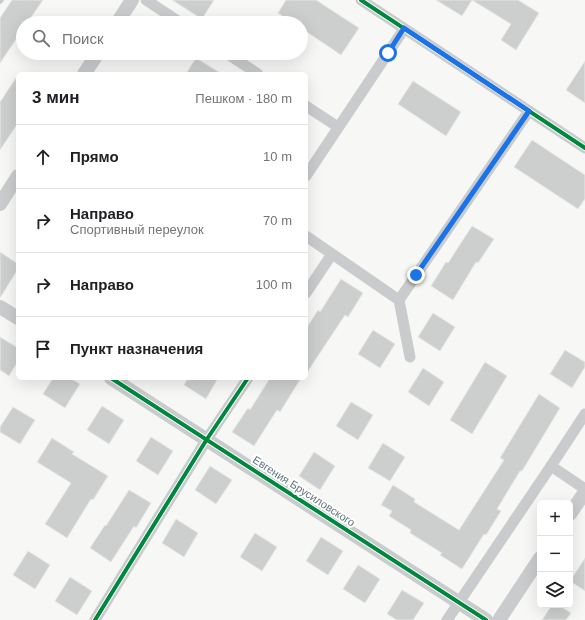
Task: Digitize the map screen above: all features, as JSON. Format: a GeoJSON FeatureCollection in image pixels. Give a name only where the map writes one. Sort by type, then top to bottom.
{"type":"FeatureCollection","features":[{"type":"Feature","properties":{"kind":"street"},"geometry":{"type":"LineString","coordinates":[[122,16],[132,0]]}},
{"type":"Feature","properties":{"kind":"street"},"geometry":{"type":"LineString","coordinates":[[146,0],[170,16]]}},
{"type":"Feature","properties":{"kind":"street"},"geometry":{"type":"LineString","coordinates":[[361,0],[585,148]]}},
{"type":"Feature","properties":{"kind":"street"},"geometry":{"type":"LineString","coordinates":[[308,170],[404,28]]}},
{"type":"Feature","properties":{"kind":"street"},"geometry":{"type":"LineString","coordinates":[[85,72],[93,60]]}},
{"type":"Feature","properties":{"kind":"street"},"geometry":{"type":"LineString","coordinates":[[237,60],[255,72]]}},
{"type":"Feature","properties":{"kind":"street"},"geometry":{"type":"LineString","coordinates":[[308,107],[338,127]]}},
{"type":"Feature","properties":{"kind":"street"},"geometry":{"type":"LineString","coordinates":[[399,300],[529,111]]}},
{"type":"Feature","properties":{"kind":"street"},"geometry":{"type":"LineString","coordinates":[[0,203],[16,179]]}},
{"type":"Feature","properties":{"kind":"street"},"geometry":{"type":"LineString","coordinates":[[308,237],[399,300],[410,357]]}},
{"type":"Feature","properties":{"kind":"street"},"geometry":{"type":"LineString","coordinates":[[308,290],[332,254]]}},
{"type":"Feature","properties":{"kind":"street"},"geometry":{"type":"LineString","coordinates":[[0,307],[16,317]]}},
{"type":"Feature","properties":{"kind":"street","name":"Евгения Брусиловского"},"geometry":{"type":"LineString","coordinates":[[114,380],[486,620]]}},
{"type":"Feature","properties":{"kind":"street"},"geometry":{"type":"LineString","coordinates":[[95,620],[207,439],[247,380]]}},
{"type":"Feature","properties":{"kind":"street"},"geometry":{"type":"LineString","coordinates":[[447,620],[585,414]]}},
{"type":"Feature","properties":{"kind":"street"},"geometry":{"type":"LineString","coordinates":[[551,466],[585,490],[573,509]]}},
{"type":"Feature","properties":{"kind":"street"},"geometry":{"type":"LineString","coordinates":[[498,620],[537,562]]}},
{"type":"Feature","properties":{"kind":"building"},"geometry":{"type":"Polygon","coordinates":[[[12,0],[43,0],[32,16],[16,16],[16,39],[0,63],[0,18],[12,0]]]}},
{"type":"Feature","properties":{"kind":"building"},"geometry":{"type":"Polygon","coordinates":[[[172,0],[214,0],[204,16],[197,16],[172,0]]]}},
{"type":"Feature","properties":{"kind":"building"},"geometry":{"type":"Polygon","coordinates":[[[286,0],[316,0],[359,28],[341,55],[308,33],[308,16],[282,16],[278,13],[286,0]]]}},
{"type":"Feature","properties":{"kind":"building"},"geometry":{"type":"Polygon","coordinates":[[[436,0],[472,0],[462,16],[436,0]]]}},
{"type":"Feature","properties":{"kind":"building"},"geometry":{"type":"Polygon","coordinates":[[[472,0],[518,0],[539,13],[516,50],[501,40],[511,24],[472,0]]]}},
{"type":"Feature","properties":{"kind":"building"},"geometry":{"type":"Polygon","coordinates":[[[195,60],[199,60],[219,72],[187,72],[195,60]]]}},
{"type":"Feature","properties":{"kind":"building"},"geometry":{"type":"Polygon","coordinates":[[[585,61],[585,103],[566,90],[585,61]]]}},
{"type":"Feature","properties":{"kind":"building"},"geometry":{"type":"Polygon","coordinates":[[[16,78],[16,126],[0,150],[0,102],[16,78]]]}},
{"type":"Feature","properties":{"kind":"building"},"geometry":{"type":"Polygon","coordinates":[[[413,81],[461,112],[446,136],[398,104],[413,81]]]}},
{"type":"Feature","properties":{"kind":"building"},"geometry":{"type":"Polygon","coordinates":[[[532,140],[585,175],[585,199],[578,209],[514,167],[532,140]]]}},
{"type":"Feature","properties":{"kind":"building"},"geometry":{"type":"Polygon","coordinates":[[[472,226],[494,239],[478,263],[476,262],[453,300],[431,286],[472,226]]]}},
{"type":"Feature","properties":{"kind":"building"},"geometry":{"type":"Polygon","coordinates":[[[0,252],[16,263],[16,272],[0,298],[0,252]]]}},
{"type":"Feature","properties":{"kind":"building"},"geometry":{"type":"Polygon","coordinates":[[[341,279],[363,293],[348,317],[345,315],[308,371],[308,326],[318,310],[320,312],[341,279]]]}},
{"type":"Feature","properties":{"kind":"building"},"geometry":{"type":"Polygon","coordinates":[[[433,313],[455,327],[440,351],[418,337],[433,313]]]}},
{"type":"Feature","properties":{"kind":"building"},"geometry":{"type":"Polygon","coordinates":[[[373,330],[395,344],[380,368],[358,354],[373,330]]]}},
{"type":"Feature","properties":{"kind":"building"},"geometry":{"type":"Polygon","coordinates":[[[0,337],[16,347],[16,364],[9,376],[0,370],[0,337]]]}},
{"type":"Feature","properties":{"kind":"building"},"geometry":{"type":"Polygon","coordinates":[[[565,350],[585,362],[585,367],[572,388],[550,374],[565,350]]]}},
{"type":"Feature","properties":{"kind":"building"},"geometry":{"type":"Polygon","coordinates":[[[485,362],[507,376],[472,434],[450,420],[485,362]]]}},
{"type":"Feature","properties":{"kind":"building"},"geometry":{"type":"Polygon","coordinates":[[[423,368],[444,382],[429,406],[408,392],[423,368]]]}},
{"type":"Feature","properties":{"kind":"building"},"geometry":{"type":"Polygon","coordinates":[[[52,380],[73,380],[80,384],[65,408],[43,394],[52,380]]]}},
{"type":"Feature","properties":{"kind":"building"},"geometry":{"type":"Polygon","coordinates":[[[187,380],[217,380],[206,399],[184,385],[187,380]]]}},
{"type":"Feature","properties":{"kind":"building"},"geometry":{"type":"Polygon","coordinates":[[[269,380],[300,380],[280,412],[277,410],[254,446],[232,432],[248,408],[250,410],[269,380]]]}},
{"type":"Feature","properties":{"kind":"building"},"geometry":{"type":"Polygon","coordinates":[[[539,394],[560,408],[497,509],[501,511],[486,535],[484,534],[462,569],[440,555],[442,553],[410,533],[411,530],[389,516],[392,511],[381,505],[393,485],[415,499],[414,502],[459,530],[504,460],[500,458],[539,394]]]}},
{"type":"Feature","properties":{"kind":"building"},"geometry":{"type":"Polygon","coordinates":[[[351,402],[373,415],[358,440],[336,426],[351,402]]]}},
{"type":"Feature","properties":{"kind":"building"},"geometry":{"type":"Polygon","coordinates":[[[102,406],[124,420],[109,444],[87,430],[102,406]]]}},
{"type":"Feature","properties":{"kind":"building"},"geometry":{"type":"Polygon","coordinates":[[[13,407],[35,420],[20,444],[0,432],[0,427],[13,407]]]}},
{"type":"Feature","properties":{"kind":"building"},"geometry":{"type":"Polygon","coordinates":[[[151,437],[173,451],[158,475],[136,461],[151,437]]]}},
{"type":"Feature","properties":{"kind":"building"},"geometry":{"type":"Polygon","coordinates":[[[52,438],[74,452],[72,454],[108,476],[93,500],[91,499],[67,538],[45,524],[71,483],[37,462],[52,438]]]}},
{"type":"Feature","properties":{"kind":"building"},"geometry":{"type":"Polygon","coordinates":[[[383,443],[405,457],[390,481],[368,468],[383,443]]]}},
{"type":"Feature","properties":{"kind":"building"},"geometry":{"type":"Polygon","coordinates":[[[314,452],[335,466],[320,490],[299,476],[314,452]]]}},
{"type":"Feature","properties":{"kind":"building"},"geometry":{"type":"Polygon","coordinates":[[[210,466],[232,480],[216,504],[195,490],[210,466]]]}},
{"type":"Feature","properties":{"kind":"building"},"geometry":{"type":"Polygon","coordinates":[[[129,490],[151,503],[136,528],[134,526],[111,562],[90,548],[129,490]]]}},
{"type":"Feature","properties":{"kind":"building"},"geometry":{"type":"Polygon","coordinates":[[[176,519],[198,533],[184,557],[162,543],[176,519]]]}},
{"type":"Feature","properties":{"kind":"building"},"geometry":{"type":"Polygon","coordinates":[[[255,533],[277,547],[262,571],[240,557],[255,533]]]}},
{"type":"Feature","properties":{"kind":"building"},"geometry":{"type":"Polygon","coordinates":[[[321,537],[343,551],[328,575],[306,561],[321,537]]]}},
{"type":"Feature","properties":{"kind":"building"},"geometry":{"type":"Polygon","coordinates":[[[28,551],[50,565],[35,589],[13,575],[28,551]]]}},
{"type":"Feature","properties":{"kind":"building"},"geometry":{"type":"Polygon","coordinates":[[[585,558],[585,591],[573,583],[573,576],[585,558]]]}},
{"type":"Feature","properties":{"kind":"building"},"geometry":{"type":"Polygon","coordinates":[[[358,565],[380,579],[365,603],[343,589],[358,565]]]}},
{"type":"Feature","properties":{"kind":"building"},"geometry":{"type":"Polygon","coordinates":[[[70,577],[92,591],[77,615],[55,601],[70,577]]]}},
{"type":"Feature","properties":{"kind":"building"},"geometry":{"type":"Polygon","coordinates":[[[402,590],[424,603],[413,620],[397,620],[387,614],[402,590]]]}},
{"type":"Feature","properties":{"kind":"building"},"geometry":{"type":"Polygon","coordinates":[[[550,608],[563,608],[571,613],[566,620],[542,620],[550,608]]]}},
{"type":"Feature","properties":{"kind":"cycle path"},"geometry":{"type":"LineString","coordinates":[[361,0],[585,148]]}},
{"type":"Feature","properties":{"kind":"cycle path"},"geometry":{"type":"LineString","coordinates":[[114,380],[486,620]]}},
{"type":"Feature","properties":{"kind":"cycle path"},"geometry":{"type":"LineString","coordinates":[[95,620],[207,439],[247,380]]}},
{"type":"Feature","properties":{"kind":"route"},"geometry":{"type":"LineString","coordinates":[[388,53],[404,28],[529,111],[416,275]]}}]}
